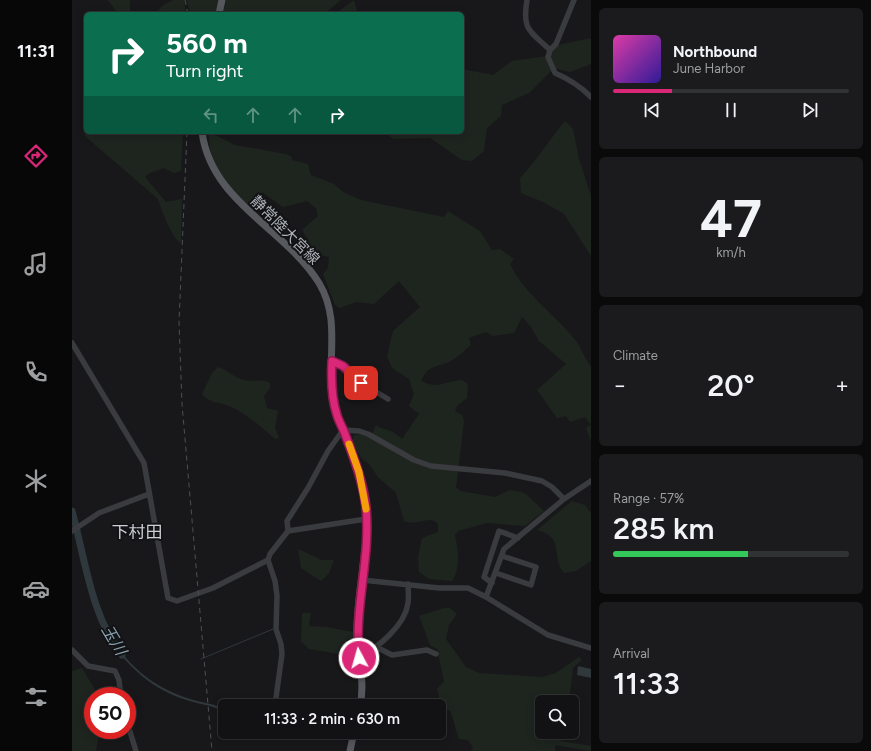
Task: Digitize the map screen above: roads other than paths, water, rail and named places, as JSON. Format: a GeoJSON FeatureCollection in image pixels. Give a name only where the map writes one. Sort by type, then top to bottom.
{"type":"FeatureCollection","features":[{"type":"Feature","properties":{"kind":"main road"},"geometry":{"type":"LineString","coordinates":[[219,12],[222,0]]}},
{"type":"Feature","properties":{"kind":"main road","name":"静常陸大宮線"},"geometry":{"type":"LineString","coordinates":[[202,134],[205,149],[214,171],[231,194],[294,253],[308,268],[326,295],[332,324],[332,391],[337,416],[359,472],[366,508],[367,540],[357,628],[363,686],[361,699]]}},
{"type":"Feature","properties":{"kind":"main road"},"geometry":{"type":"LineString","coordinates":[[350,751],[353,739]]}},
{"type":"Feature","properties":{"kind":"street"},"geometry":{"type":"LineString","coordinates":[[527,0],[524,17],[526,26],[550,50]]}},
{"type":"Feature","properties":{"kind":"street"},"geometry":{"type":"LineString","coordinates":[[574,0],[556,44],[550,50],[548,57],[554,74],[567,78],[580,86],[591,97]]}},
{"type":"Feature","properties":{"kind":"street"},"geometry":{"type":"LineString","coordinates":[[72,343],[144,463],[168,598],[170,601],[177,601],[213,588],[268,560]]}},
{"type":"Feature","properties":{"kind":"street"},"geometry":{"type":"LineString","coordinates":[[332,361],[343,366],[361,383],[388,399]]}},
{"type":"Feature","properties":{"kind":"street"},"geometry":{"type":"LineString","coordinates":[[288,531],[287,521],[308,488],[328,451],[343,430],[359,431],[368,434],[414,460],[431,466],[505,473],[542,480],[552,487],[564,499]]}},
{"type":"Feature","properties":{"kind":"street"},"geometry":{"type":"LineString","coordinates":[[486,597],[504,549],[564,499],[591,481]]}},
{"type":"Feature","properties":{"kind":"street"},"geometry":{"type":"LineString","coordinates":[[72,531],[99,513],[149,494]]}},
{"type":"Feature","properties":{"kind":"street"},"geometry":{"type":"LineString","coordinates":[[276,699],[282,654],[281,644],[276,629],[277,596],[275,581],[268,560],[270,554],[288,531],[366,519]]}},
{"type":"Feature","properties":{"kind":"street"},"geometry":{"type":"LineString","coordinates":[[492,583],[484,577],[499,531],[518,538]]}},
{"type":"Feature","properties":{"kind":"street"},"geometry":{"type":"LineString","coordinates":[[496,573],[531,585],[536,568],[502,556]]}},
{"type":"Feature","properties":{"kind":"street"},"geometry":{"type":"LineString","coordinates":[[362,580],[439,588],[468,588],[486,597],[548,635],[591,648]]}},
{"type":"Feature","properties":{"kind":"street"},"geometry":{"type":"LineString","coordinates":[[359,658],[376,647],[398,627],[409,602],[408,584]]}},
{"type":"Feature","properties":{"kind":"street"},"geometry":{"type":"LineString","coordinates":[[376,647],[392,655],[427,650],[436,654]]}},
{"type":"Feature","properties":{"kind":"street"},"geometry":{"type":"LineString","coordinates":[[72,650],[88,666],[115,671],[119,680],[120,687]]}},
{"type":"Feature","properties":{"kind":"street"},"geometry":{"type":"LineString","coordinates":[[132,739],[136,751]]}},
{"type":"Feature","properties":{"kind":"waterway","name":"玉川"},"geometry":{"type":"LineString","coordinates":[[72,511],[85,567],[96,605],[111,640],[122,655]]}},
{"type":"Feature","properties":{"kind":"waterway"},"geometry":{"type":"LineString","coordinates":[[201,659],[273,629]]}},
{"type":"Feature","properties":{"kind":"railway"},"geometry":{"type":"LineString","coordinates":[[185,0],[188,12]]}},
{"type":"Feature","properties":{"kind":"railway"},"geometry":{"type":"LineString","coordinates":[[187,134],[179,322],[182,404],[212,751]]}},
{"type":"Feature","properties":{"kind":"district","name":"下村田"},"geometry":{"type":"Point","coordinates":[137,532]}}]}
